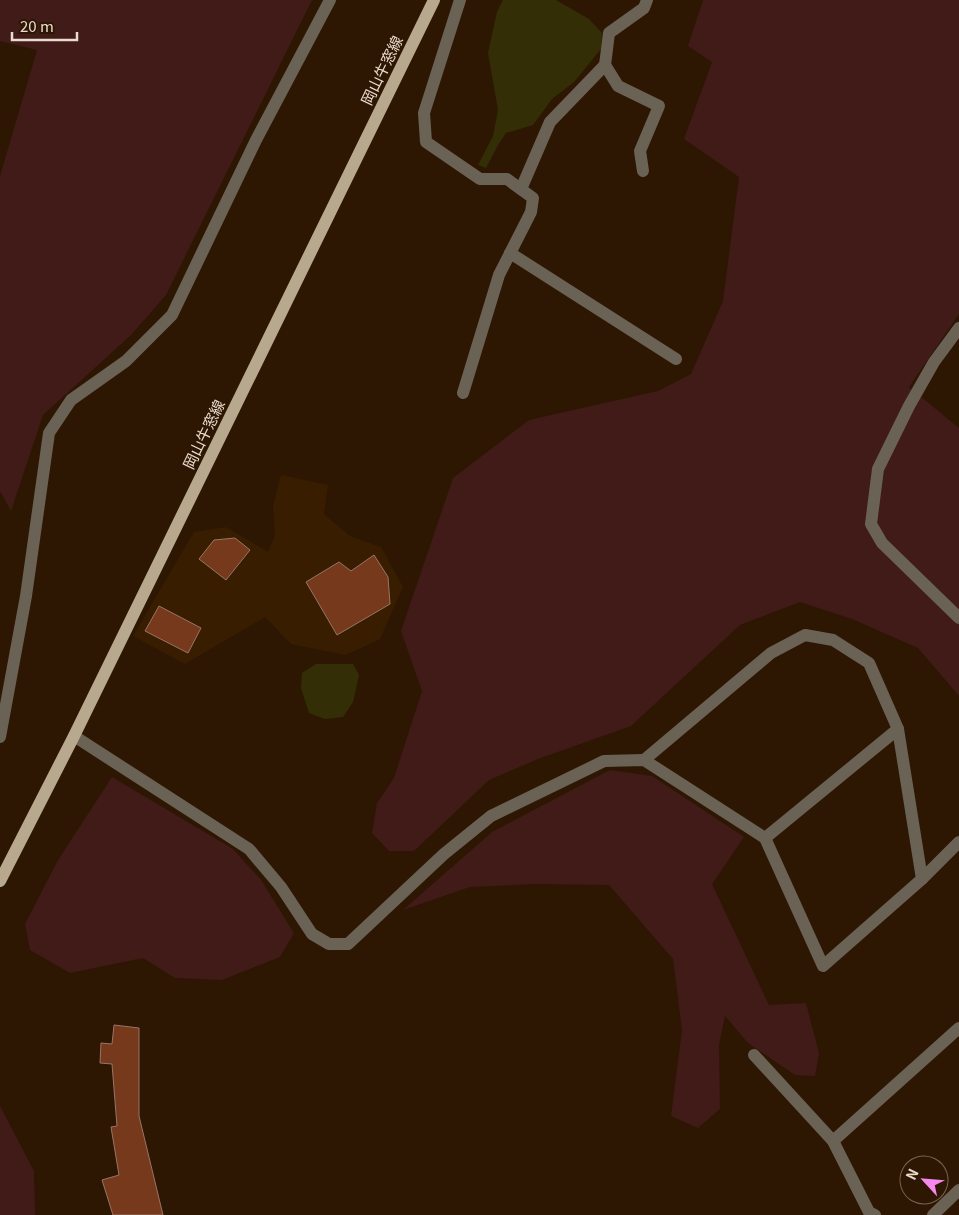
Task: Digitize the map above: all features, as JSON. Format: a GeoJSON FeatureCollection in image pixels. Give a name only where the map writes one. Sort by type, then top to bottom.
{"type":"FeatureCollection","features":[{"type":"Feature","properties":{"kind":"main road","name":"岡山牛窓線"},"geometry":{"type":"LineString","coordinates":[[0,881],[74,736],[434,0]]}},
{"type":"Feature","properties":{"kind":"street"},"geometry":{"type":"LineString","coordinates":[[0,737],[26,596],[49,433],[71,400],[126,361],[172,315],[256,140],[330,0]]}},
{"type":"Feature","properties":{"kind":"street"},"geometry":{"type":"LineString","coordinates":[[460,0],[424,113],[426,142],[480,179],[507,178],[533,198],[531,212],[499,275],[464,393]]}},
{"type":"Feature","properties":{"kind":"street"},"geometry":{"type":"LineString","coordinates":[[521,189],[550,122],[605,65],[609,32],[644,8],[647,0]]}},
{"type":"Feature","properties":{"kind":"street"},"geometry":{"type":"LineString","coordinates":[[605,65],[618,86],[659,106],[640,151],[643,171]]}},
{"type":"Feature","properties":{"kind":"street"},"geometry":{"type":"LineString","coordinates":[[510,253],[676,359]]}},
{"type":"Feature","properties":{"kind":"street"},"geometry":{"type":"LineString","coordinates":[[959,328],[934,362],[909,406],[878,469],[871,524],[882,543],[959,618]]}},
{"type":"Feature","properties":{"kind":"street"},"geometry":{"type":"LineString","coordinates":[[644,760],[771,653],[805,635],[833,640],[869,663],[898,729],[922,880]]}},
{"type":"Feature","properties":{"kind":"street"},"geometry":{"type":"LineString","coordinates":[[766,838],[898,729]]}},
{"type":"Feature","properties":{"kind":"street"},"geometry":{"type":"LineString","coordinates":[[74,736],[249,850],[281,887],[312,934],[329,944],[348,944],[444,854],[491,816],[604,761],[644,760],[766,838],[824,966],[922,880],[959,842]]}},
{"type":"Feature","properties":{"kind":"street"},"geometry":{"type":"LineString","coordinates":[[832,1142],[959,1028]]}},
{"type":"Feature","properties":{"kind":"street"},"geometry":{"type":"LineString","coordinates":[[754,1055],[832,1142],[869,1212],[875,1215]]}},
{"type":"Feature","properties":{"kind":"street"},"geometry":{"type":"LineString","coordinates":[[933,1215],[959,1190]]}},
{"type":"Feature","properties":{"kind":"shaded area"},"geometry":{"type":"Polygon","coordinates":[[[0,0],[312,0],[166,295],[131,335],[43,415],[11,511],[0,491],[0,176],[37,50],[0,41],[0,0]]]}},
{"type":"Feature","properties":{"kind":"shaded area"},"geometry":{"type":"Polygon","coordinates":[[[503,0],[556,0],[589,19],[602,33],[601,49],[574,82],[552,99],[533,125],[506,133],[486,168],[478,165],[493,136],[498,110],[488,53],[497,12],[503,0]]]}},
{"type":"Feature","properties":{"kind":"shaded area"},"geometry":{"type":"Polygon","coordinates":[[[703,0],[959,0],[959,314],[909,387],[959,428],[959,696],[918,648],[852,619],[800,602],[740,625],[631,726],[538,759],[489,780],[414,851],[389,851],[372,833],[377,803],[394,778],[422,691],[401,631],[453,478],[529,420],[658,391],[691,374],[723,301],[739,177],[684,139],[712,62],[688,46],[703,0]]]}},
{"type":"Feature","properties":{"kind":"shaded area"},"geometry":{"type":"Polygon","coordinates":[[[281,475],[328,485],[324,514],[350,536],[381,547],[403,587],[380,639],[346,655],[291,644],[265,617],[185,664],[133,636],[194,532],[226,527],[268,552],[275,536],[273,507],[281,475]]]}},
{"type":"Feature","properties":{"kind":"shaded area"},"geometry":{"type":"Polygon","coordinates":[[[316,664],[353,664],[359,675],[353,702],[343,717],[325,719],[309,713],[301,688],[302,673],[316,664]]]}},
{"type":"Feature","properties":{"kind":"shaded area"},"geometry":{"type":"Polygon","coordinates":[[[610,770],[652,776],[744,837],[712,884],[769,1005],[806,1003],[819,1053],[815,1076],[795,1075],[748,1043],[725,1016],[719,1045],[720,1109],[698,1128],[671,1116],[682,1030],[673,959],[609,885],[535,884],[470,887],[403,910],[492,832],[610,770]]]}},
{"type":"Feature","properties":{"kind":"shaded area"},"geometry":{"type":"Polygon","coordinates":[[[112,777],[233,849],[261,880],[294,933],[280,957],[222,980],[175,978],[143,958],[70,973],[30,950],[25,924],[58,860],[112,777]]]}},
{"type":"Feature","properties":{"kind":"shaded area"},"geometry":{"type":"Polygon","coordinates":[[[0,1106],[34,1171],[35,1215],[0,1215],[0,1106]]]}},
{"type":"Feature","properties":{"kind":"building"},"geometry":{"type":"Polygon","coordinates":[[[235,538],[250,550],[226,580],[199,559],[214,540],[235,538]]]}},
{"type":"Feature","properties":{"kind":"building"},"geometry":{"type":"Polygon","coordinates":[[[374,555],[388,577],[390,604],[337,635],[306,582],[339,562],[351,571],[374,555]]]}},
{"type":"Feature","properties":{"kind":"building"},"geometry":{"type":"Polygon","coordinates":[[[159,606],[201,628],[188,653],[145,631],[159,606]]]}},
{"type":"Feature","properties":{"kind":"building"},"geometry":{"type":"Polygon","coordinates":[[[114,1025],[139,1028],[139,1116],[163,1215],[113,1215],[102,1180],[119,1175],[111,1127],[117,1126],[112,1064],[100,1063],[101,1043],[112,1044],[114,1025]]]}}]}
